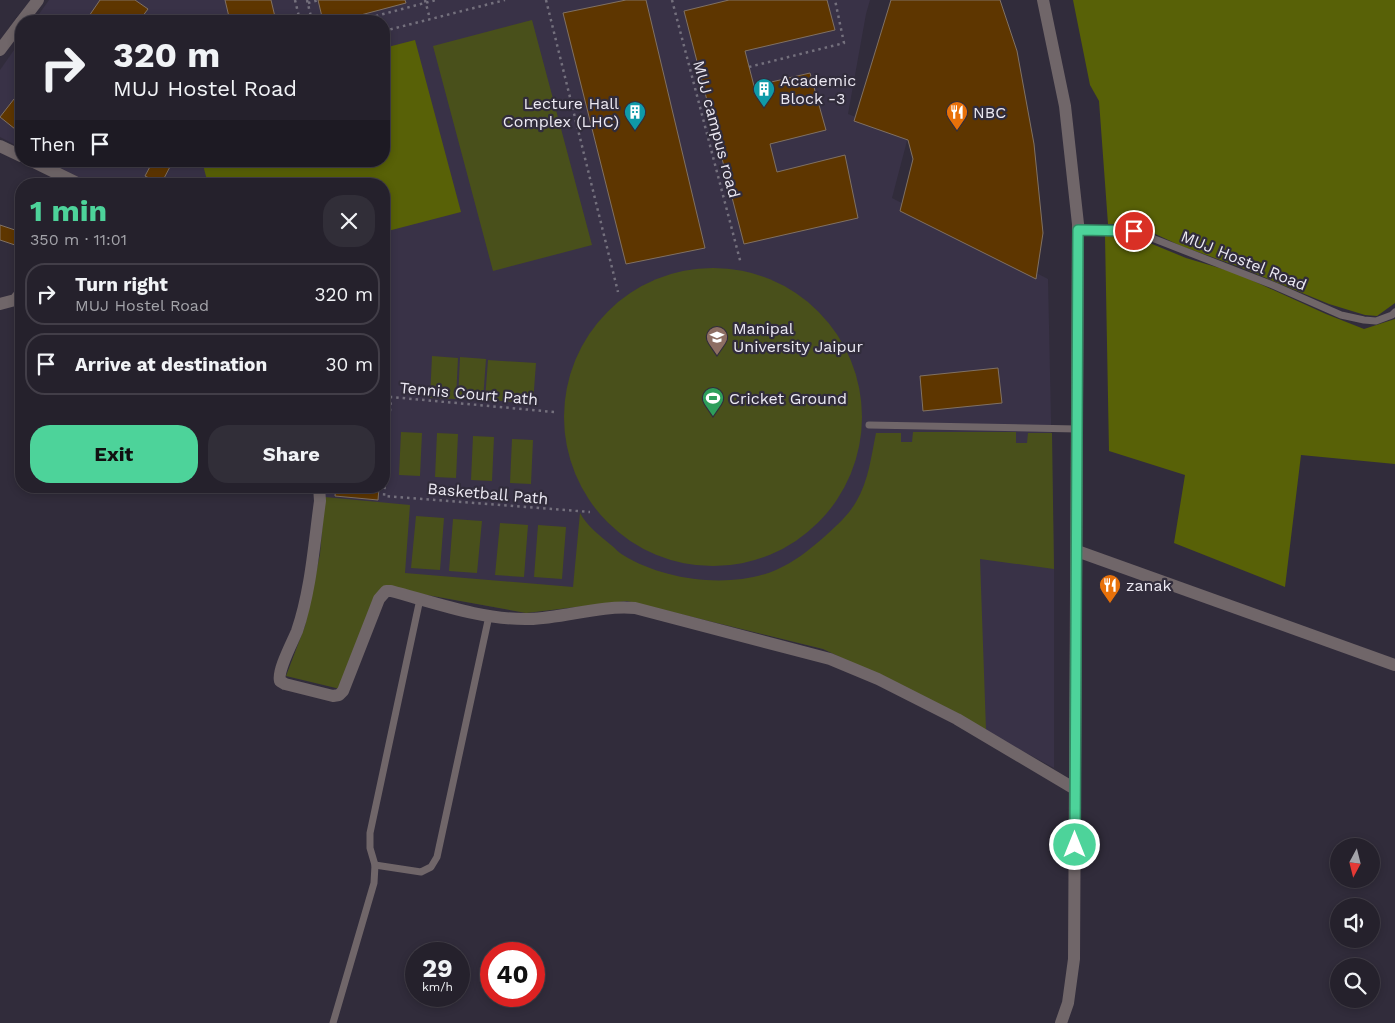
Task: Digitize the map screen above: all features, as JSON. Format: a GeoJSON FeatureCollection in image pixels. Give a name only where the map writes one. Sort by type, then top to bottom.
{"type":"FeatureCollection","features":[{"type":"Feature","properties":{"kind":"street"},"geometry":{"type":"LineString","coordinates":[[27,15],[38,0]]}},
{"type":"Feature","properties":{"kind":"street"},"geometry":{"type":"LineString","coordinates":[[1043,0],[1065,106],[1078,230],[1074,959],[1068,1003],[1061,1023]]}},
{"type":"Feature","properties":{"kind":"street"},"geometry":{"type":"LineString","coordinates":[[0,50],[15,31]]}},
{"type":"Feature","properties":{"kind":"street"},"geometry":{"type":"LineString","coordinates":[[0,146],[15,153]]}},
{"type":"Feature","properties":{"kind":"street"},"geometry":{"type":"LineString","coordinates":[[41,167],[57,178]]}},
{"type":"Feature","properties":{"kind":"street"},"geometry":{"type":"LineString","coordinates":[[0,304],[15,300]]}},
{"type":"Feature","properties":{"kind":"street"},"geometry":{"type":"LineString","coordinates":[[320,493],[305,601],[291,648],[279,672],[280,682],[285,684],[333,696],[339,695],[382,594],[386,591],[489,616],[528,619],[602,608],[635,608],[830,659],[878,679],[957,719],[1075,789]]}},
{"type":"Feature","properties":{"kind":"street"},"geometry":{"type":"LineString","coordinates":[[1077,551],[1395,665]]}},
{"type":"Feature","properties":{"kind":"lane","name":"MUJ Hostel Road"},"geometry":{"type":"LineString","coordinates":[[1078,230],[1134,231],[1276,286],[1341,315],[1376,321],[1395,312]]}},
{"type":"Feature","properties":{"kind":"lane"},"geometry":{"type":"LineString","coordinates":[[869,425],[1077,429]]}},
{"type":"Feature","properties":{"kind":"lane"},"geometry":{"type":"LineString","coordinates":[[332,1023],[374,883],[375,865],[370,848],[371,824],[420,599]]}},
{"type":"Feature","properties":{"kind":"lane"},"geometry":{"type":"LineString","coordinates":[[375,865],[421,872],[431,868],[437,857],[489,616]]}},
{"type":"Feature","properties":{"kind":"path"},"geometry":{"type":"LineString","coordinates":[[294,0],[298,15]]}},
{"type":"Feature","properties":{"kind":"path"},"geometry":{"type":"LineString","coordinates":[[310,15],[307,2],[319,0]]}},
{"type":"Feature","properties":{"kind":"path"},"geometry":{"type":"LineString","coordinates":[[377,15],[425,1],[436,0]]}},
{"type":"Feature","properties":{"kind":"path"},"geometry":{"type":"LineString","coordinates":[[390,29],[505,0]]}},
{"type":"Feature","properties":{"kind":"path"},"geometry":{"type":"LineString","coordinates":[[546,0],[618,292]]}},
{"type":"Feature","properties":{"kind":"path","name":"MUJ campus road"},"geometry":{"type":"LineString","coordinates":[[672,0],[741,264]]}},
{"type":"Feature","properties":{"kind":"path"},"geometry":{"type":"LineString","coordinates":[[749,67],[844,43],[835,0]]}},
{"type":"Feature","properties":{"kind":"path"},"geometry":{"type":"LineString","coordinates":[[425,1],[430,19]]}},
{"type":"Feature","properties":{"kind":"path","name":"Tennis Court Path"},"geometry":{"type":"LineString","coordinates":[[390,411],[391,397],[554,412]]}},
{"type":"Feature","properties":{"kind":"path","name":"Basketball Path"},"geometry":{"type":"LineString","coordinates":[[384,496],[590,512]]}},
{"type":"Feature","properties":{"kind":"shaded area","name":"Manipal University Jaipur"},"geometry":{"type":"Polygon","coordinates":[[[49,0],[870,0],[848,114],[908,137],[892,198],[1048,279],[1054,559],[1054,768],[908,689],[823,649],[627,601],[526,613],[383,587],[286,676],[305,626],[320,554],[325,493],[390,493],[390,178],[80,178],[58,167],[390,167],[390,15],[38,15],[49,0]]]}},
{"type":"Feature","properties":{"kind":"shaded area"},"geometry":{"type":"Polygon","coordinates":[[[15,49],[15,145],[0,137],[0,70],[15,49]]]}},
{"type":"Feature","properties":{"kind":"green space"},"geometry":{"type":"Polygon","coordinates":[[[1073,0],[1395,0],[1395,303],[1377,316],[1365,315],[1329,304],[1237,266],[1181,246],[1134,224],[1108,224],[1099,101],[1090,85],[1073,0]]]}},
{"type":"Feature","properties":{"kind":"green space"},"geometry":{"type":"Polygon","coordinates":[[[532,20],[592,245],[493,271],[433,46],[532,20]]]}},
{"type":"Feature","properties":{"kind":"green space"},"geometry":{"type":"Polygon","coordinates":[[[415,40],[461,212],[390,230],[390,178],[206,178],[204,167],[390,167],[390,46],[415,40]]]}},
{"type":"Feature","properties":{"kind":"green space"},"geometry":{"type":"Polygon","coordinates":[[[1105,236],[1140,239],[1186,258],[1236,273],[1364,329],[1395,319],[1395,464],[1301,455],[1285,587],[1174,543],[1185,475],[1109,451],[1105,236]]]}},
{"type":"Feature","properties":{"kind":"green space","name":"Cricket Ground"},"geometry":{"type":"Polygon","coordinates":[[[698,268],[728,268],[756,274],[783,285],[808,301],[829,322],[845,347],[856,374],[862,402],[860,446],[845,487],[829,512],[808,533],[783,549],[756,560],[728,566],[698,566],[670,560],[643,549],[618,533],[597,512],[581,487],[570,460],[564,432],[564,402],[570,374],[581,347],[597,322],[618,301],[643,285],[670,274],[698,268]]]}},
{"type":"Feature","properties":{"kind":"green space"},"geometry":{"type":"Polygon","coordinates":[[[432,356],[458,358],[456,399],[430,398],[432,356]]]}},
{"type":"Feature","properties":{"kind":"green space"},"geometry":{"type":"Polygon","coordinates":[[[460,357],[486,359],[483,400],[458,399],[460,357]]]}},
{"type":"Feature","properties":{"kind":"green space"},"geometry":{"type":"Polygon","coordinates":[[[488,360],[536,363],[533,403],[485,400],[488,360]]]}},
{"type":"Feature","properties":{"kind":"green space"},"geometry":{"type":"Polygon","coordinates":[[[401,432],[422,433],[420,476],[399,475],[401,432]]]}},
{"type":"Feature","properties":{"kind":"green space"},"geometry":{"type":"Polygon","coordinates":[[[913,432],[1016,432],[1016,443],[1027,443],[1028,433],[1052,433],[1054,569],[980,559],[986,730],[908,689],[823,649],[627,601],[526,613],[383,587],[340,689],[286,676],[305,626],[320,554],[325,497],[410,505],[405,573],[573,587],[580,513],[590,526],[618,552],[640,564],[678,576],[698,579],[739,579],[758,576],[776,570],[801,556],[845,517],[856,502],[864,485],[876,433],[901,433],[901,442],[912,442],[913,432]]]}},
{"type":"Feature","properties":{"kind":"green space"},"geometry":{"type":"Polygon","coordinates":[[[437,433],[458,434],[456,478],[435,477],[437,433]]]}},
{"type":"Feature","properties":{"kind":"green space"},"geometry":{"type":"Polygon","coordinates":[[[473,436],[494,437],[492,481],[471,480],[473,436]]]}},
{"type":"Feature","properties":{"kind":"green space"},"geometry":{"type":"Polygon","coordinates":[[[512,439],[533,440],[531,484],[510,483],[512,439]]]}},
{"type":"Feature","properties":{"kind":"green space"},"geometry":{"type":"Polygon","coordinates":[[[416,516],[444,518],[440,570],[411,568],[416,516]]]}},
{"type":"Feature","properties":{"kind":"green space"},"geometry":{"type":"Polygon","coordinates":[[[453,519],[482,521],[477,573],[449,571],[453,519]]]}},
{"type":"Feature","properties":{"kind":"green space"},"geometry":{"type":"Polygon","coordinates":[[[500,523],[528,525],[524,577],[495,575],[500,523]]]}},
{"type":"Feature","properties":{"kind":"green space"},"geometry":{"type":"Polygon","coordinates":[[[538,525],[566,527],[562,579],[534,577],[538,525]]]}},
{"type":"Feature","properties":{"kind":"building"},"geometry":{"type":"Polygon","coordinates":[[[100,0],[135,0],[148,9],[144,15],[90,15],[100,0]]]}},
{"type":"Feature","properties":{"kind":"building"},"geometry":{"type":"Polygon","coordinates":[[[225,0],[271,0],[275,15],[229,15],[225,0]]]}},
{"type":"Feature","properties":{"kind":"building"},"geometry":{"type":"Polygon","coordinates":[[[318,0],[405,0],[406,3],[361,15],[322,15],[318,0]]]}},
{"type":"Feature","properties":{"kind":"building","name":"Lecture Hall Complex (LHC)"},"geometry":{"type":"Polygon","coordinates":[[[626,0],[646,0],[705,248],[626,264],[563,13],[626,0]]]}},
{"type":"Feature","properties":{"kind":"building","name":"Academic Block -3"},"geometry":{"type":"Polygon","coordinates":[[[729,0],[827,0],[835,30],[745,51],[754,86],[810,73],[826,130],[770,144],[777,172],[845,155],[858,218],[744,244],[684,11],[729,0]]]}},
{"type":"Feature","properties":{"kind":"building","name":"NBC"},"geometry":{"type":"Polygon","coordinates":[[[891,0],[1000,0],[1017,51],[1034,144],[1043,233],[1036,279],[900,211],[913,159],[908,140],[854,121],[891,0]]]}},
{"type":"Feature","properties":{"kind":"building"},"geometry":{"type":"Polygon","coordinates":[[[14,99],[15,100],[15,129],[0,117],[14,99]]]}},
{"type":"Feature","properties":{"kind":"building"},"geometry":{"type":"Polygon","coordinates":[[[150,167],[170,167],[164,178],[149,178],[145,176],[150,167]]]}},
{"type":"Feature","properties":{"kind":"building"},"geometry":{"type":"Polygon","coordinates":[[[0,225],[15,230],[15,245],[0,240],[0,225]]]}},
{"type":"Feature","properties":{"kind":"building"},"geometry":{"type":"Polygon","coordinates":[[[998,368],[1002,403],[923,411],[920,376],[998,368]]]}},
{"type":"Feature","properties":{"kind":"building"},"geometry":{"type":"Polygon","coordinates":[[[335,493],[379,493],[378,500],[335,496],[335,493]]]}},
{"type":"Feature","properties":{"kind":"place","name":"Academic Block -3"},"geometry":{"type":"Point","coordinates":[764,108]}},
{"type":"Feature","properties":{"kind":"place","name":"Lecture Hall Complex (LHC)"},"geometry":{"type":"Point","coordinates":[635,131]}},
{"type":"Feature","properties":{"kind":"place","name":"NBC"},"geometry":{"type":"Point","coordinates":[957,131]}},
{"type":"Feature","properties":{"kind":"place","name":"Manipal University Jaipur"},"geometry":{"type":"Point","coordinates":[717,356]}},
{"type":"Feature","properties":{"kind":"place","name":"Cricket Ground"},"geometry":{"type":"Point","coordinates":[713,417]}},
{"type":"Feature","properties":{"kind":"place","name":"zanak"},"geometry":{"type":"Point","coordinates":[1110,604]}},
{"type":"Feature","properties":{"kind":"route"},"geometry":{"type":"LineString","coordinates":[[1075,845],[1078,230],[1134,231]]}}]}
